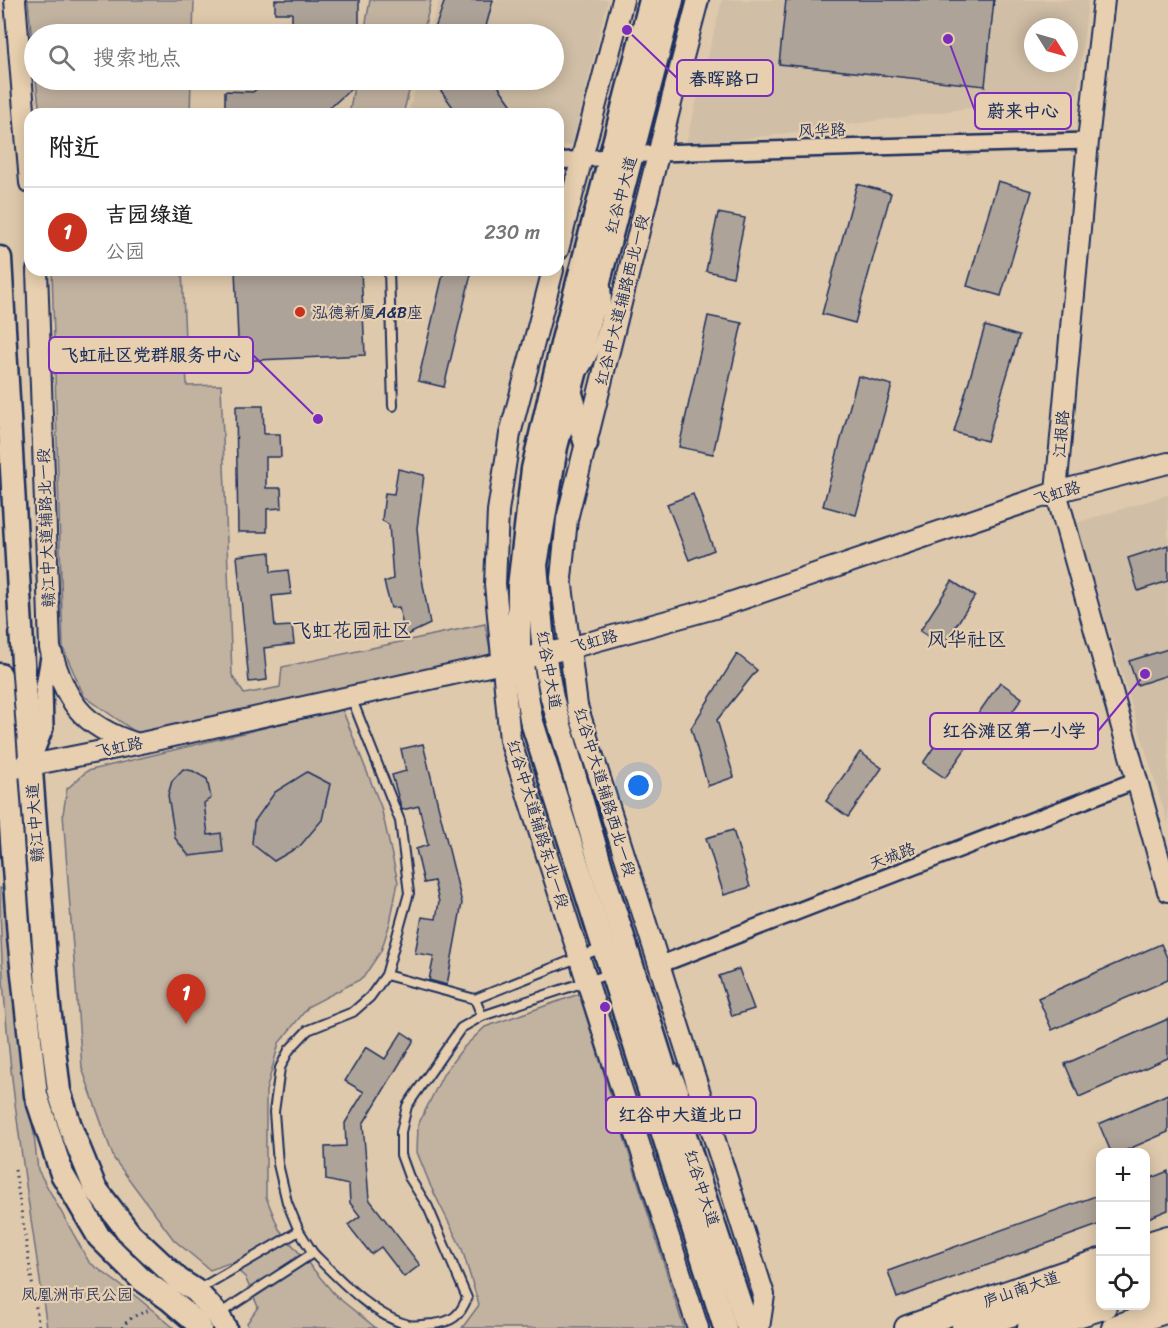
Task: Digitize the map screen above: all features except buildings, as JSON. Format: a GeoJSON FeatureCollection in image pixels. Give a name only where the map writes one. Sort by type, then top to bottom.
{"type":"FeatureCollection","features":[{"type":"Feature","properties":{"kind":"highway"},"geometry":{"type":"LineString","coordinates":[[1150,1268],[1168,1262]]}},
{"type":"Feature","properties":{"kind":"highway"},"geometry":{"type":"LineString","coordinates":[[1150,1291],[1168,1285]]}},
{"type":"Feature","properties":{"kind":"highway"},"geometry":{"type":"LineString","coordinates":[[965,1328],[1096,1286]]}},
{"type":"Feature","properties":{"kind":"highway"},"geometry":{"type":"LineString","coordinates":[[1031,1328],[1096,1308]]}},
{"type":"Feature","properties":{"kind":"main road","name":"红谷中大道"},"geometry":{"type":"LineString","coordinates":[[651,0],[603,264],[556,447],[536,566],[544,654],[552,698],[563,738],[652,1031],[748,1328]]}},
{"type":"Feature","properties":{"kind":"main road","name":"红谷中大道"},"geometry":{"type":"LineString","coordinates":[[672,0],[621,156],[533,469],[512,661],[725,1328]]}},
{"type":"Feature","properties":{"kind":"main road","name":"赣江中大道"},"geometry":{"type":"LineString","coordinates":[[0,258],[31,764],[48,999],[58,1091],[70,1129],[95,1188],[130,1234],[179,1280],[196,1291],[214,1324]]}},
{"type":"Feature","properties":{"kind":"main road"},"geometry":{"type":"LineString","coordinates":[[570,393],[586,444]]}},
{"type":"Feature","properties":{"kind":"main road","name":"赣江中大道"},"geometry":{"type":"LineString","coordinates":[[0,675],[19,938],[36,1095],[62,1174],[99,1236],[141,1279],[169,1299],[196,1323],[214,1324]]}},
{"type":"Feature","properties":{"kind":"main road"},"geometry":{"type":"LineString","coordinates":[[1150,1244],[1168,1238]]}},
{"type":"Feature","properties":{"kind":"main road","name":"庐山南大道"},"geometry":{"type":"LineString","coordinates":[[907,1328],[1096,1263]]}},
{"type":"Feature","properties":{"kind":"main road"},"geometry":{"type":"LineString","coordinates":[[1114,1328],[1168,1310]]}},
{"type":"Feature","properties":{"kind":"street"},"geometry":{"type":"LineString","coordinates":[[15,0],[24,110]]}},
{"type":"Feature","properties":{"kind":"street"},"geometry":{"type":"LineString","coordinates":[[564,228],[623,0]]}},
{"type":"Feature","properties":{"kind":"street","name":"红谷中大道辅路西北一段"},"geometry":{"type":"LineString","coordinates":[[698,0],[567,519],[561,578],[577,706],[764,1295],[759,1328]]}},
{"type":"Feature","properties":{"kind":"street","name":"江报路"},"geometry":{"type":"LineString","coordinates":[[1104,0],[1088,141],[1056,492],[1168,891]]}},
{"type":"Feature","properties":{"kind":"street","name":"风华路"},"geometry":{"type":"LineString","coordinates":[[564,161],[658,153],[1088,141]]}},
{"type":"Feature","properties":{"kind":"street","name":"赣江中大道辅路北一段"},"geometry":{"type":"LineString","coordinates":[[37,276],[50,648],[58,675],[68,697],[83,716],[112,736],[137,744]]}},
{"type":"Feature","properties":{"kind":"street","name":"红谷中大道辅路东北一段"},"geometry":{"type":"LineString","coordinates":[[551,276],[510,434],[498,511],[495,584],[512,661],[510,740],[698,1328]]}},
{"type":"Feature","properties":{"kind":"street","name":"飞虹路"},"geometry":{"type":"LineString","coordinates":[[6,770],[137,744],[570,648],[718,607],[1056,492],[1168,463]]}},
{"type":"Feature","properties":{"kind":"street"},"geometry":{"type":"LineString","coordinates":[[31,764],[45,728],[44,686],[50,648]]}},
{"type":"Feature","properties":{"kind":"street","name":"天城路"},"geometry":{"type":"LineString","coordinates":[[659,965],[1137,780]]}},
{"type":"Feature","properties":{"kind":"lane"},"geometry":{"type":"LineString","coordinates":[[389,276],[393,406]]}},
{"type":"Feature","properties":{"kind":"lane"},"geometry":{"type":"LineString","coordinates":[[351,696],[400,821],[410,893],[386,975],[370,997],[353,1012],[308,1030],[289,1050],[280,1068],[274,1112],[278,1164],[287,1202],[300,1231],[313,1253],[342,1282],[384,1316],[411,1326],[445,1322],[461,1312],[467,1298],[428,1207],[409,1177],[401,1155],[401,1132],[407,1106],[461,1028],[482,1016],[611,973]]}},
{"type":"Feature","properties":{"kind":"lane"},"geometry":{"type":"LineString","coordinates":[[386,975],[475,999],[603,947]]}},
{"type":"Feature","properties":{"kind":"lane"},"geometry":{"type":"LineString","coordinates":[[475,999],[482,1016]]}},
{"type":"Feature","properties":{"kind":"lane"},"geometry":{"type":"LineString","coordinates":[[196,1291],[300,1231]]}},
{"type":"Feature","properties":{"kind":"lane"},"geometry":{"type":"LineString","coordinates":[[214,1324],[313,1253]]}},
{"type":"Feature","properties":{"kind":"path"},"geometry":{"type":"LineString","coordinates":[[15,1170],[39,1328]]}},
{"type":"Feature","properties":{"kind":"path"},"geometry":{"type":"LineString","coordinates":[[122,1328],[137,1314],[151,1310],[159,1311]]}},
{"type":"Feature","properties":{"kind":"shaded area"},"geometry":{"type":"Polygon","coordinates":[[[439,0],[608,0],[572,145],[564,146],[564,108],[410,108],[415,90],[564,90],[564,24],[432,24],[439,0]]]}},
{"type":"Feature","properties":{"kind":"shaded area"},"geometry":{"type":"Polygon","coordinates":[[[722,0],[1088,0],[1078,93],[685,147],[722,0]]]}},
{"type":"Feature","properties":{"kind":"shaded area"},"geometry":{"type":"Polygon","coordinates":[[[1168,495],[1168,824],[1076,523],[1168,495]]]}},
{"type":"Feature","properties":{"kind":"green space"},"geometry":{"type":"Polygon","coordinates":[[[28,0],[194,0],[193,24],[30,24],[28,0]]]}},
{"type":"Feature","properties":{"kind":"green space"},"geometry":{"type":"Polygon","coordinates":[[[370,0],[431,0],[425,24],[366,24],[370,0]]]}},
{"type":"Feature","properties":{"kind":"green space"},"geometry":{"type":"Polygon","coordinates":[[[37,90],[191,90],[190,108],[39,108],[37,90]]]}},
{"type":"Feature","properties":{"kind":"green space"},"geometry":{"type":"Polygon","coordinates":[[[353,90],[409,90],[405,108],[350,108],[353,90]]]}},
{"type":"Feature","properties":{"kind":"green space"},"geometry":{"type":"Polygon","coordinates":[[[52,276],[182,276],[187,386],[221,385],[232,675],[244,694],[280,687],[282,667],[485,624],[492,658],[137,733],[84,696],[63,648],[52,276]]]}},
{"type":"Feature","properties":{"kind":"green space"},"geometry":{"type":"Polygon","coordinates":[[[342,709],[381,807],[398,882],[390,923],[381,951],[363,978],[309,1006],[279,1043],[266,1091],[266,1197],[279,1229],[336,1296],[376,1328],[248,1328],[247,1323],[258,1307],[245,1277],[229,1263],[210,1270],[174,1240],[114,1159],[82,1068],[63,814],[67,789],[87,771],[342,709]]]}},
{"type":"Feature","properties":{"kind":"green space","name":"凤凰洲市民公园"},"geometry":{"type":"Polygon","coordinates":[[[0,888],[6,891],[38,1170],[89,1262],[174,1328],[47,1328],[9,1054],[4,999],[0,888]]]}},
{"type":"Feature","properties":{"kind":"green space"},"geometry":{"type":"Polygon","coordinates":[[[579,994],[684,1328],[462,1328],[479,1305],[462,1249],[431,1187],[417,1152],[418,1125],[444,1073],[463,1048],[485,1027],[579,994]]]}},
{"type":"Feature","properties":{"kind":"place","name":"春晖路口"},"geometry":{"type":"Point","coordinates":[627,30]}},
{"type":"Feature","properties":{"kind":"place","name":"蔚来中心"},"geometry":{"type":"Point","coordinates":[948,39]}},
{"type":"Feature","properties":{"kind":"place","name":"泓德新厦A&B座"},"geometry":{"type":"Point","coordinates":[300,312]}},
{"type":"Feature","properties":{"kind":"place","name":"飞虹社区党群服务中心"},"geometry":{"type":"Point","coordinates":[318,419]}},
{"type":"Feature","properties":{"kind":"place","name":"红谷滩区第一小学"},"geometry":{"type":"Point","coordinates":[1145,674]}},
{"type":"Feature","properties":{"kind":"place","name":"红谷中大道北口"},"geometry":{"type":"Point","coordinates":[605,1007]}},
{"type":"Feature","properties":{"kind":"place","name":"吉园绿道"},"geometry":{"type":"Point","coordinates":[186,1024]}},
{"type":"Feature","properties":{"kind":"district","name":"飞虹花园社区"},"geometry":{"type":"Point","coordinates":[352,630]}},
{"type":"Feature","properties":{"kind":"district","name":"风华社区"},"geometry":{"type":"Point","coordinates":[967,639]}}]}
